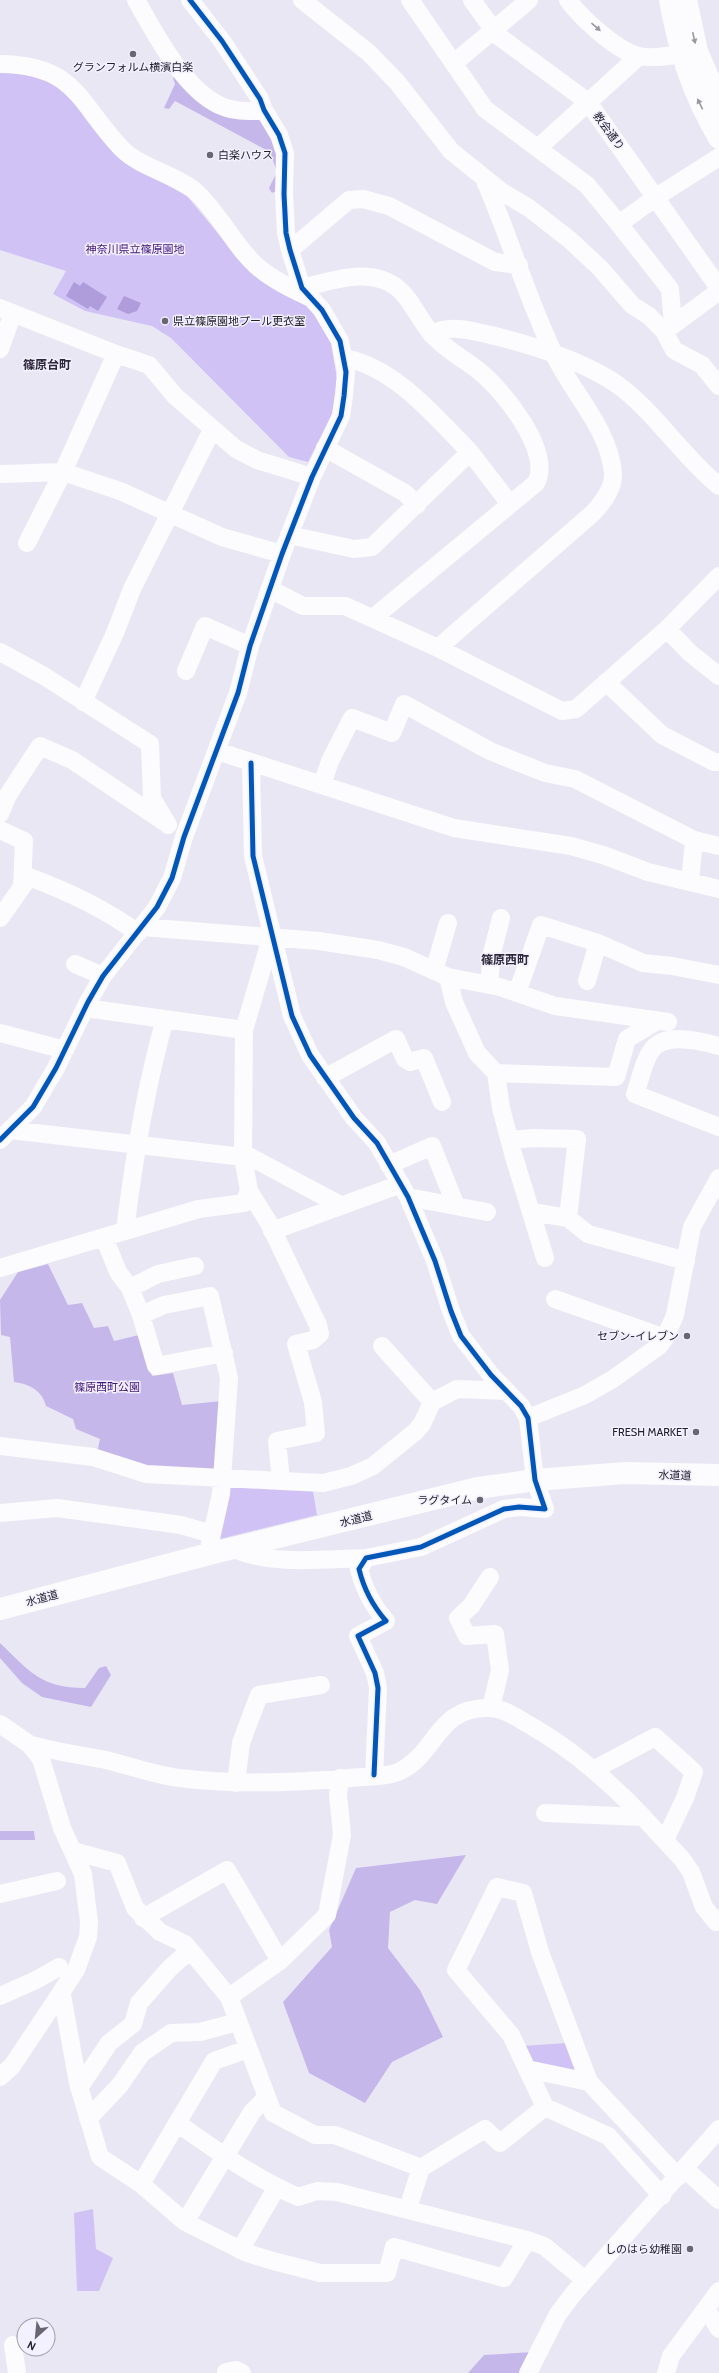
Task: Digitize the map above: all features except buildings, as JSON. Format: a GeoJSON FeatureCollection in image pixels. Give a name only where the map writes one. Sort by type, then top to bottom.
{"type":"FeatureCollection","features":[{"type":"Feature","properties":{"kind":"main road"},"geometry":{"type":"LineString","coordinates":[[670,0],[681,54],[700,105],[719,138]]}},
{"type":"Feature","properties":{"kind":"main road"},"geometry":{"type":"LineString","coordinates":[[686,0],[697,51],[719,103]]}},
{"type":"Feature","properties":{"kind":"main road","name":"水道道"},"geometry":{"type":"LineString","coordinates":[[0,1609],[210,1544],[234,1549],[478,1488],[535,1480],[625,1472],[719,1475]]}},
{"type":"Feature","properties":{"kind":"street"},"geometry":{"type":"LineString","coordinates":[[136,0],[175,63],[204,96],[218,105],[234,110],[264,110]]}},
{"type":"Feature","properties":{"kind":"street"},"geometry":{"type":"LineString","coordinates":[[5,1135],[33,1107],[65,1050],[85,1008],[103,976],[157,907],[172,878],[184,837],[238,692],[250,646],[282,554],[312,477],[340,416],[346,372],[345,358],[340,341],[322,310],[305,292],[290,250],[286,233],[284,194],[285,153],[280,135],[264,110],[260,99],[222,41],[190,0]]}},
{"type":"Feature","properties":{"kind":"street"},"geometry":{"type":"LineString","coordinates":[[410,0],[485,109],[587,185],[619,224],[670,289],[669,328],[674,350],[702,366],[719,386]]}},
{"type":"Feature","properties":{"kind":"street","name":"教会通り"},"geometry":{"type":"LineString","coordinates":[[472,0],[493,31],[588,102],[719,288]]}},
{"type":"Feature","properties":{"kind":"street"},"geometry":{"type":"LineString","coordinates":[[454,63],[529,0]]}},
{"type":"Feature","properties":{"kind":"street"},"geometry":{"type":"LineString","coordinates":[[568,0],[574,9],[610,40],[639,56],[681,54]]}},
{"type":"Feature","properties":{"kind":"street"},"geometry":{"type":"LineString","coordinates":[[305,1],[369,53],[397,82],[451,151],[486,179],[529,208],[570,240],[600,268],[632,304],[669,328]]}},
{"type":"Feature","properties":{"kind":"street"},"geometry":{"type":"LineString","coordinates":[[538,148],[639,56]]}},
{"type":"Feature","properties":{"kind":"street"},"geometry":{"type":"LineString","coordinates":[[0,64],[33,67],[48,71],[69,85],[84,99],[122,148],[132,158],[146,163],[194,190],[259,268],[293,290],[305,292],[345,278],[383,280],[396,287],[412,303],[431,334],[489,380],[533,439],[540,462],[538,479],[373,618]]}},
{"type":"Feature","properties":{"kind":"street"},"geometry":{"type":"LineString","coordinates":[[619,224],[656,197],[719,157]]}},
{"type":"Feature","properties":{"kind":"street"},"geometry":{"type":"LineString","coordinates":[[438,648],[601,505],[609,489],[613,473],[606,449],[594,419],[554,353],[485,181],[486,179]]}},
{"type":"Feature","properties":{"kind":"street"},"geometry":{"type":"LineString","coordinates":[[290,250],[349,200],[363,199],[388,206],[495,262],[518,265]]}},
{"type":"Feature","properties":{"kind":"street"},"geometry":{"type":"LineString","coordinates":[[669,328],[719,291]]}},
{"type":"Feature","properties":{"kind":"street"},"geometry":{"type":"LineString","coordinates":[[0,349],[7,310],[116,354],[149,365],[175,396],[212,430],[236,449],[257,460],[312,477]]}},
{"type":"Feature","properties":{"kind":"street"},"geometry":{"type":"LineString","coordinates":[[431,334],[441,329],[471,330],[554,353],[617,385],[645,409],[719,486]]}},
{"type":"Feature","properties":{"kind":"street"},"geometry":{"type":"LineString","coordinates":[[27,543],[63,472],[116,354]]}},
{"type":"Feature","properties":{"kind":"street"},"geometry":{"type":"LineString","coordinates":[[345,358],[356,361],[397,383],[470,452],[510,504]]}},
{"type":"Feature","properties":{"kind":"street"},"geometry":{"type":"LineString","coordinates":[[83,702],[115,633],[132,589],[212,430]]}},
{"type":"Feature","properties":{"kind":"street"},"geometry":{"type":"LineString","coordinates":[[325,448],[405,493],[417,505]]}},
{"type":"Feature","properties":{"kind":"street"},"geometry":{"type":"LineString","coordinates":[[289,535],[354,549],[368,549],[376,545],[470,452]]}},
{"type":"Feature","properties":{"kind":"street"},"geometry":{"type":"LineString","coordinates":[[0,474],[63,472],[120,491],[169,514],[222,536],[282,554]]}},
{"type":"Feature","properties":{"kind":"street"},"geometry":{"type":"LineString","coordinates":[[270,589],[303,606],[345,606],[438,648],[562,711],[576,708],[667,629],[719,576]]}},
{"type":"Feature","properties":{"kind":"street"},"geometry":{"type":"LineString","coordinates":[[186,671],[205,626],[250,646]]}},
{"type":"Feature","properties":{"kind":"street"},"geometry":{"type":"LineString","coordinates":[[667,629],[690,653],[719,676]]}},
{"type":"Feature","properties":{"kind":"street"},"geometry":{"type":"LineString","coordinates":[[0,652],[44,676],[150,744],[152,798],[168,825]]}},
{"type":"Feature","properties":{"kind":"street"},"geometry":{"type":"LineString","coordinates":[[606,682],[662,735],[714,762],[719,762]]}},
{"type":"Feature","properties":{"kind":"street"},"geometry":{"type":"LineString","coordinates":[[322,785],[330,761],[352,718],[392,733],[404,704],[490,751],[545,773],[575,779],[694,840],[719,846]]}},
{"type":"Feature","properties":{"kind":"street"},"geometry":{"type":"LineString","coordinates":[[0,814],[4,794],[40,746],[72,760],[124,793],[184,837]]}},
{"type":"Feature","properties":{"kind":"street"},"geometry":{"type":"LineString","coordinates":[[217,751],[454,828],[571,846],[603,855],[648,872],[719,889]]}},
{"type":"Feature","properties":{"kind":"street"},"geometry":{"type":"LineString","coordinates":[[234,1549],[250,1556],[366,1558],[421,1547],[504,1509],[519,1507],[545,1509],[535,1480],[528,1418],[507,1391],[491,1375],[461,1336],[451,1311],[435,1261],[404,1190],[376,1143],[354,1118],[310,1055],[292,1016],[253,856],[251,763]]}},
{"type":"Feature","properties":{"kind":"street"},"geometry":{"type":"LineString","coordinates":[[0,830],[24,841],[22,887]]}},
{"type":"Feature","properties":{"kind":"street"},"geometry":{"type":"LineString","coordinates":[[690,882],[694,840]]}},
{"type":"Feature","properties":{"kind":"street"},"geometry":{"type":"LineString","coordinates":[[1,925],[29,877],[59,888],[140,930],[272,937],[319,941],[378,950],[404,957],[441,974],[489,985],[555,1006],[662,1021],[638,1031],[627,1039],[616,1077],[496,1073]]}},
{"type":"Feature","properties":{"kind":"street"},"geometry":{"type":"LineString","coordinates":[[489,985],[492,953],[501,918]]}},
{"type":"Feature","properties":{"kind":"street"},"geometry":{"type":"LineString","coordinates":[[448,923],[441,974],[477,1053],[496,1073],[501,1108],[511,1140],[514,1158],[532,1212],[545,1258]]}},
{"type":"Feature","properties":{"kind":"street"},"geometry":{"type":"LineString","coordinates":[[517,993],[541,925],[598,943],[643,963],[672,966],[719,976]]}},
{"type":"Feature","properties":{"kind":"street"},"geometry":{"type":"LineString","coordinates":[[272,937],[244,1030],[243,1155],[249,1191],[272,1230],[318,1325],[320,1334],[313,1340],[296,1344],[313,1402],[316,1432],[277,1441],[281,1480]]}},
{"type":"Feature","properties":{"kind":"street"},"geometry":{"type":"LineString","coordinates":[[587,981],[598,943]]}},
{"type":"Feature","properties":{"kind":"street"},"geometry":{"type":"LineString","coordinates":[[75,964],[103,976]]}},
{"type":"Feature","properties":{"kind":"street"},"geometry":{"type":"LineString","coordinates":[[85,1008],[244,1030]]}},
{"type":"Feature","properties":{"kind":"street"},"geometry":{"type":"LineString","coordinates":[[125,1230],[136,1145],[152,1065],[165,1019]]}},
{"type":"Feature","properties":{"kind":"street"},"geometry":{"type":"LineString","coordinates":[[0,1033],[65,1050]]}},
{"type":"Feature","properties":{"kind":"street"},"geometry":{"type":"LineString","coordinates":[[719,1046],[681,1038],[664,1042],[652,1050],[635,1094],[719,1128]]}},
{"type":"Feature","properties":{"kind":"street"},"geometry":{"type":"LineString","coordinates":[[326,1078],[396,1039],[405,1059],[410,1062],[424,1058],[442,1102]]}},
{"type":"Feature","properties":{"kind":"street"},"geometry":{"type":"LineString","coordinates":[[5,1135],[243,1155],[342,1206]]}},
{"type":"Feature","properties":{"kind":"street"},"geometry":{"type":"LineString","coordinates":[[511,1140],[534,1138],[577,1139],[568,1218]]}},
{"type":"Feature","properties":{"kind":"street"},"geometry":{"type":"LineString","coordinates":[[389,1165],[432,1146],[456,1206]]}},
{"type":"Feature","properties":{"kind":"street"},"geometry":{"type":"LineString","coordinates":[[528,1418],[585,1395],[613,1379],[664,1345],[675,1315],[692,1227],[719,1178]]}},
{"type":"Feature","properties":{"kind":"street"},"geometry":{"type":"LineString","coordinates":[[272,1230],[342,1206],[404,1190],[456,1206],[487,1212]]}},
{"type":"Feature","properties":{"kind":"street"},"geometry":{"type":"LineString","coordinates":[[0,1268],[199,1209],[244,1203],[249,1191]]}},
{"type":"Feature","properties":{"kind":"street"},"geometry":{"type":"LineString","coordinates":[[532,1212],[568,1218],[588,1234],[686,1260]]}},
{"type":"Feature","properties":{"kind":"street"},"geometry":{"type":"LineString","coordinates":[[104,1237],[118,1272],[130,1288],[141,1315],[156,1366],[224,1353]]}},
{"type":"Feature","properties":{"kind":"street"},"geometry":{"type":"LineString","coordinates":[[130,1288],[158,1274],[195,1266]]}},
{"type":"Feature","properties":{"kind":"street"},"geometry":{"type":"LineString","coordinates":[[0,1513],[57,1508],[181,1525],[210,1544],[221,1494],[230,1378],[210,1296],[164,1305],[141,1315]]}},
{"type":"Feature","properties":{"kind":"street"},"geometry":{"type":"LineString","coordinates":[[555,1298],[664,1345]]}},
{"type":"Feature","properties":{"kind":"street"},"geometry":{"type":"LineString","coordinates":[[382,1346],[432,1402]]}},
{"type":"Feature","properties":{"kind":"street"},"geometry":{"type":"LineString","coordinates":[[0,1446],[93,1457],[146,1474],[323,1483],[351,1476],[373,1466],[415,1432],[422,1424],[432,1402],[456,1389],[507,1391]]}},
{"type":"Feature","properties":{"kind":"street"},"geometry":{"type":"LineString","coordinates":[[366,1558],[359,1569],[363,1583],[372,1604],[386,1621],[358,1636],[375,1673],[378,1688],[374,1775]]}},
{"type":"Feature","properties":{"kind":"street"},"geometry":{"type":"LineString","coordinates":[[490,1577],[471,1606],[458,1618],[467,1636],[495,1634],[500,1670],[491,1708]]}},
{"type":"Feature","properties":{"kind":"street"},"geometry":{"type":"LineString","coordinates":[[236,1783],[241,1743],[259,1695],[321,1685]]}},
{"type":"Feature","properties":{"kind":"street"},"geometry":{"type":"LineString","coordinates":[[0,1724],[30,1744],[50,1750],[105,1760],[178,1778],[236,1783],[313,1781],[374,1775],[403,1770],[420,1755],[447,1721],[459,1714],[474,1709],[491,1708],[511,1714],[545,1733],[594,1769],[665,1840],[691,1872],[704,1907],[716,1922],[719,1922]]}},
{"type":"Feature","properties":{"kind":"street"},"geometry":{"type":"LineString","coordinates":[[594,1769],[655,1737],[694,1772],[685,1798],[665,1840]]}},
{"type":"Feature","properties":{"kind":"street"},"geometry":{"type":"LineString","coordinates":[[0,2077],[12,2066],[62,1995],[76,1970],[88,1937],[89,1922],[83,1874],[62,1828],[41,1759],[30,1744]]}},
{"type":"Feature","properties":{"kind":"street"},"geometry":{"type":"LineString","coordinates":[[229,1998],[280,1961],[327,1915],[342,1835],[338,1795],[340,1778]]}},
{"type":"Feature","properties":{"kind":"street"},"geometry":{"type":"LineString","coordinates":[[545,1812],[643,1817]]}},
{"type":"Feature","properties":{"kind":"street"},"geometry":{"type":"LineString","coordinates":[[73,1851],[118,1863],[135,1908],[143,1918],[160,1932],[185,1944],[229,1998],[273,2113],[315,2136],[335,2135],[421,2168]]}},
{"type":"Feature","properties":{"kind":"street"},"geometry":{"type":"LineString","coordinates":[[143,1918],[227,1870],[280,1961]]}},
{"type":"Feature","properties":{"kind":"street"},"geometry":{"type":"LineString","coordinates":[[0,1894],[57,1881]]}},
{"type":"Feature","properties":{"kind":"street"},"geometry":{"type":"LineString","coordinates":[[662,2196],[608,2136],[545,2107],[511,2035],[456,1970],[497,1888],[523,1894],[540,1952],[589,2082],[681,2173],[719,2200]]}},
{"type":"Feature","properties":{"kind":"street"},"geometry":{"type":"LineString","coordinates":[[79,2088],[109,2044],[133,2024],[139,2004],[170,1968],[190,1950]]}},
{"type":"Feature","properties":{"kind":"street"},"geometry":{"type":"LineString","coordinates":[[0,1996],[36,1980],[59,1967]]}},
{"type":"Feature","properties":{"kind":"street"},"geometry":{"type":"LineString","coordinates":[[62,1995],[79,2088],[100,2157],[141,2184],[185,2222],[240,2250],[273,2261],[320,2273],[387,2273],[394,2247],[504,2278],[527,2240]]}},
{"type":"Feature","properties":{"kind":"street"},"geometry":{"type":"LineString","coordinates":[[88,2119],[120,2085],[142,2053],[172,2033],[200,2032],[230,2024],[236,2019]]}},
{"type":"Feature","properties":{"kind":"street"},"geometry":{"type":"LineString","coordinates":[[141,2184],[214,2061],[248,2049]]}},
{"type":"Feature","properties":{"kind":"street"},"geometry":{"type":"LineString","coordinates":[[527,2069],[589,2082]]}},
{"type":"Feature","properties":{"kind":"street"},"geometry":{"type":"LineString","coordinates":[[185,2222],[252,2112],[267,2097]]}},
{"type":"Feature","properties":{"kind":"street"},"geometry":{"type":"LineString","coordinates":[[408,2208],[421,2168],[485,2129],[500,2143],[545,2107]]}},
{"type":"Feature","properties":{"kind":"street"},"geometry":{"type":"LineString","coordinates":[[177,2123],[225,2157],[277,2187],[298,2197],[317,2191],[337,2192],[408,2208],[527,2240],[544,2246],[585,2280]]}},
{"type":"Feature","properties":{"kind":"street"},"geometry":{"type":"LineString","coordinates":[[528,2373],[558,2314],[585,2280],[662,2196],[719,2129]]}},
{"type":"Feature","properties":{"kind":"street"},"geometry":{"type":"LineString","coordinates":[[240,2250],[277,2187]]}},
{"type":"Feature","properties":{"kind":"street"},"geometry":{"type":"LineString","coordinates":[[666,2373],[671,2356],[719,2291]]}},
{"type":"Feature","properties":{"kind":"street"},"geometry":{"type":"LineString","coordinates":[[706,2310],[719,2329]]}},
{"type":"Feature","properties":{"kind":"street"},"geometry":{"type":"LineString","coordinates":[[13,2345],[17,2373]]}},
{"type":"Feature","properties":{"kind":"green space","name":"神奈川県立篠原園地"},"geometry":{"type":"Polygon","coordinates":[[[0,67],[46,77],[81,106],[132,165],[187,196],[245,266],[309,306],[331,343],[337,379],[332,414],[308,462],[289,457],[171,338],[152,326],[85,311],[53,294],[66,271],[0,250],[0,67]]]}},
{"type":"Feature","properties":{"kind":"green space"},"geometry":{"type":"Polygon","coordinates":[[[178,73],[197,94],[262,114],[274,132],[280,189],[272,193],[269,188],[277,172],[270,152],[175,101],[169,109],[164,108],[175,84],[173,78],[178,73]]]}},
{"type":"Feature","properties":{"kind":"green space","name":"篠原西町公園"},"geometry":{"type":"Polygon","coordinates":[[[48,1264],[68,1305],[82,1303],[94,1328],[108,1326],[114,1341],[139,1335],[152,1376],[173,1373],[182,1405],[222,1401],[218,1472],[147,1469],[97,1453],[100,1439],[76,1429],[73,1419],[46,1406],[44,1400],[38,1392],[30,1386],[14,1382],[10,1337],[1,1335],[0,1300],[18,1272],[48,1264]]]}},
{"type":"Feature","properties":{"kind":"green space"},"geometry":{"type":"Polygon","coordinates":[[[227,1482],[312,1486],[317,1515],[216,1540],[227,1482]]]}},
{"type":"Feature","properties":{"kind":"green space"},"geometry":{"type":"Polygon","coordinates":[[[0,1643],[28,1670],[46,1681],[57,1685],[85,1688],[99,1668],[106,1666],[111,1675],[91,1707],[42,1697],[22,1683],[0,1658],[0,1643]]]}},
{"type":"Feature","properties":{"kind":"green space"},"geometry":{"type":"Polygon","coordinates":[[[0,1831],[34,1831],[35,1840],[0,1840],[0,1831]]]}},
{"type":"Feature","properties":{"kind":"green space"},"geometry":{"type":"Polygon","coordinates":[[[466,1855],[437,1904],[415,1900],[390,1912],[388,1948],[420,1990],[443,2037],[392,2062],[365,2103],[309,2073],[283,2002],[332,1947],[329,1930],[356,1868],[466,1855]]]}},
{"type":"Feature","properties":{"kind":"green space"},"geometry":{"type":"Polygon","coordinates":[[[567,2043],[580,2074],[533,2065],[522,2046],[567,2043]]]}},
{"type":"Feature","properties":{"kind":"green space"},"geometry":{"type":"Polygon","coordinates":[[[93,2209],[96,2249],[113,2258],[99,2291],[77,2291],[74,2213],[93,2209]]]}},
{"type":"Feature","properties":{"kind":"green space"},"geometry":{"type":"Polygon","coordinates":[[[533,2352],[521,2373],[468,2373],[484,2355],[533,2352]]]}},
{"type":"Feature","properties":{"kind":"shaded area"},"geometry":{"type":"Polygon","coordinates":[[[74,282],[80,286],[83,282],[107,297],[98,311],[90,306],[88,309],[66,296],[74,282]]]}},
{"type":"Feature","properties":{"kind":"shaded area"},"geometry":{"type":"Polygon","coordinates":[[[124,296],[141,303],[137,311],[128,314],[117,309],[124,296]]]}},
{"type":"Feature","properties":{"kind":"cycle path"},"geometry":{"type":"LineString","coordinates":[[0,1140],[33,1107],[56,1068],[88,1002],[103,976],[157,907],[172,878],[184,837],[238,693],[250,646],[282,554],[312,477],[341,416],[346,372],[340,341],[322,310],[302,288],[290,250],[286,233],[284,194],[285,153],[279,135],[264,110],[260,99],[222,41],[190,0]]}},
{"type":"Feature","properties":{"kind":"cycle path"},"geometry":{"type":"LineString","coordinates":[[251,763],[253,856],[292,1016],[310,1055],[354,1118],[377,1143],[408,1197],[435,1261],[451,1311],[461,1336],[491,1375],[521,1406],[528,1418],[535,1480],[545,1509],[519,1507],[504,1509],[421,1547],[366,1558],[359,1569],[361,1577],[369,1597],[386,1621],[358,1636],[375,1673],[378,1688],[374,1775]]}},
{"type":"Feature","properties":{"kind":"place","name":"グランフォルム横濱白楽"},"geometry":{"type":"Point","coordinates":[133,54]}},
{"type":"Feature","properties":{"kind":"place","name":"白楽ハウス"},"geometry":{"type":"Point","coordinates":[210,155]}},
{"type":"Feature","properties":{"kind":"place","name":"県立篠原園地プール更衣室"},"geometry":{"type":"Point","coordinates":[165,321]}},
{"type":"Feature","properties":{"kind":"place","name":"セブン-イレブン"},"geometry":{"type":"Point","coordinates":[687,1336]}},
{"type":"Feature","properties":{"kind":"place","name":"FRESH MARKET"},"geometry":{"type":"Point","coordinates":[696,1432]}},
{"type":"Feature","properties":{"kind":"place","name":"ラグタイム"},"geometry":{"type":"Point","coordinates":[480,1500]}},
{"type":"Feature","properties":{"kind":"place","name":"しのはら幼稚園"},"geometry":{"type":"Point","coordinates":[690,2249]}},
{"type":"Feature","properties":{"kind":"district","name":"篠原台町"},"geometry":{"type":"Point","coordinates":[47,365]}},
{"type":"Feature","properties":{"kind":"district","name":"篠原西町"},"geometry":{"type":"Point","coordinates":[505,960]}}]}
